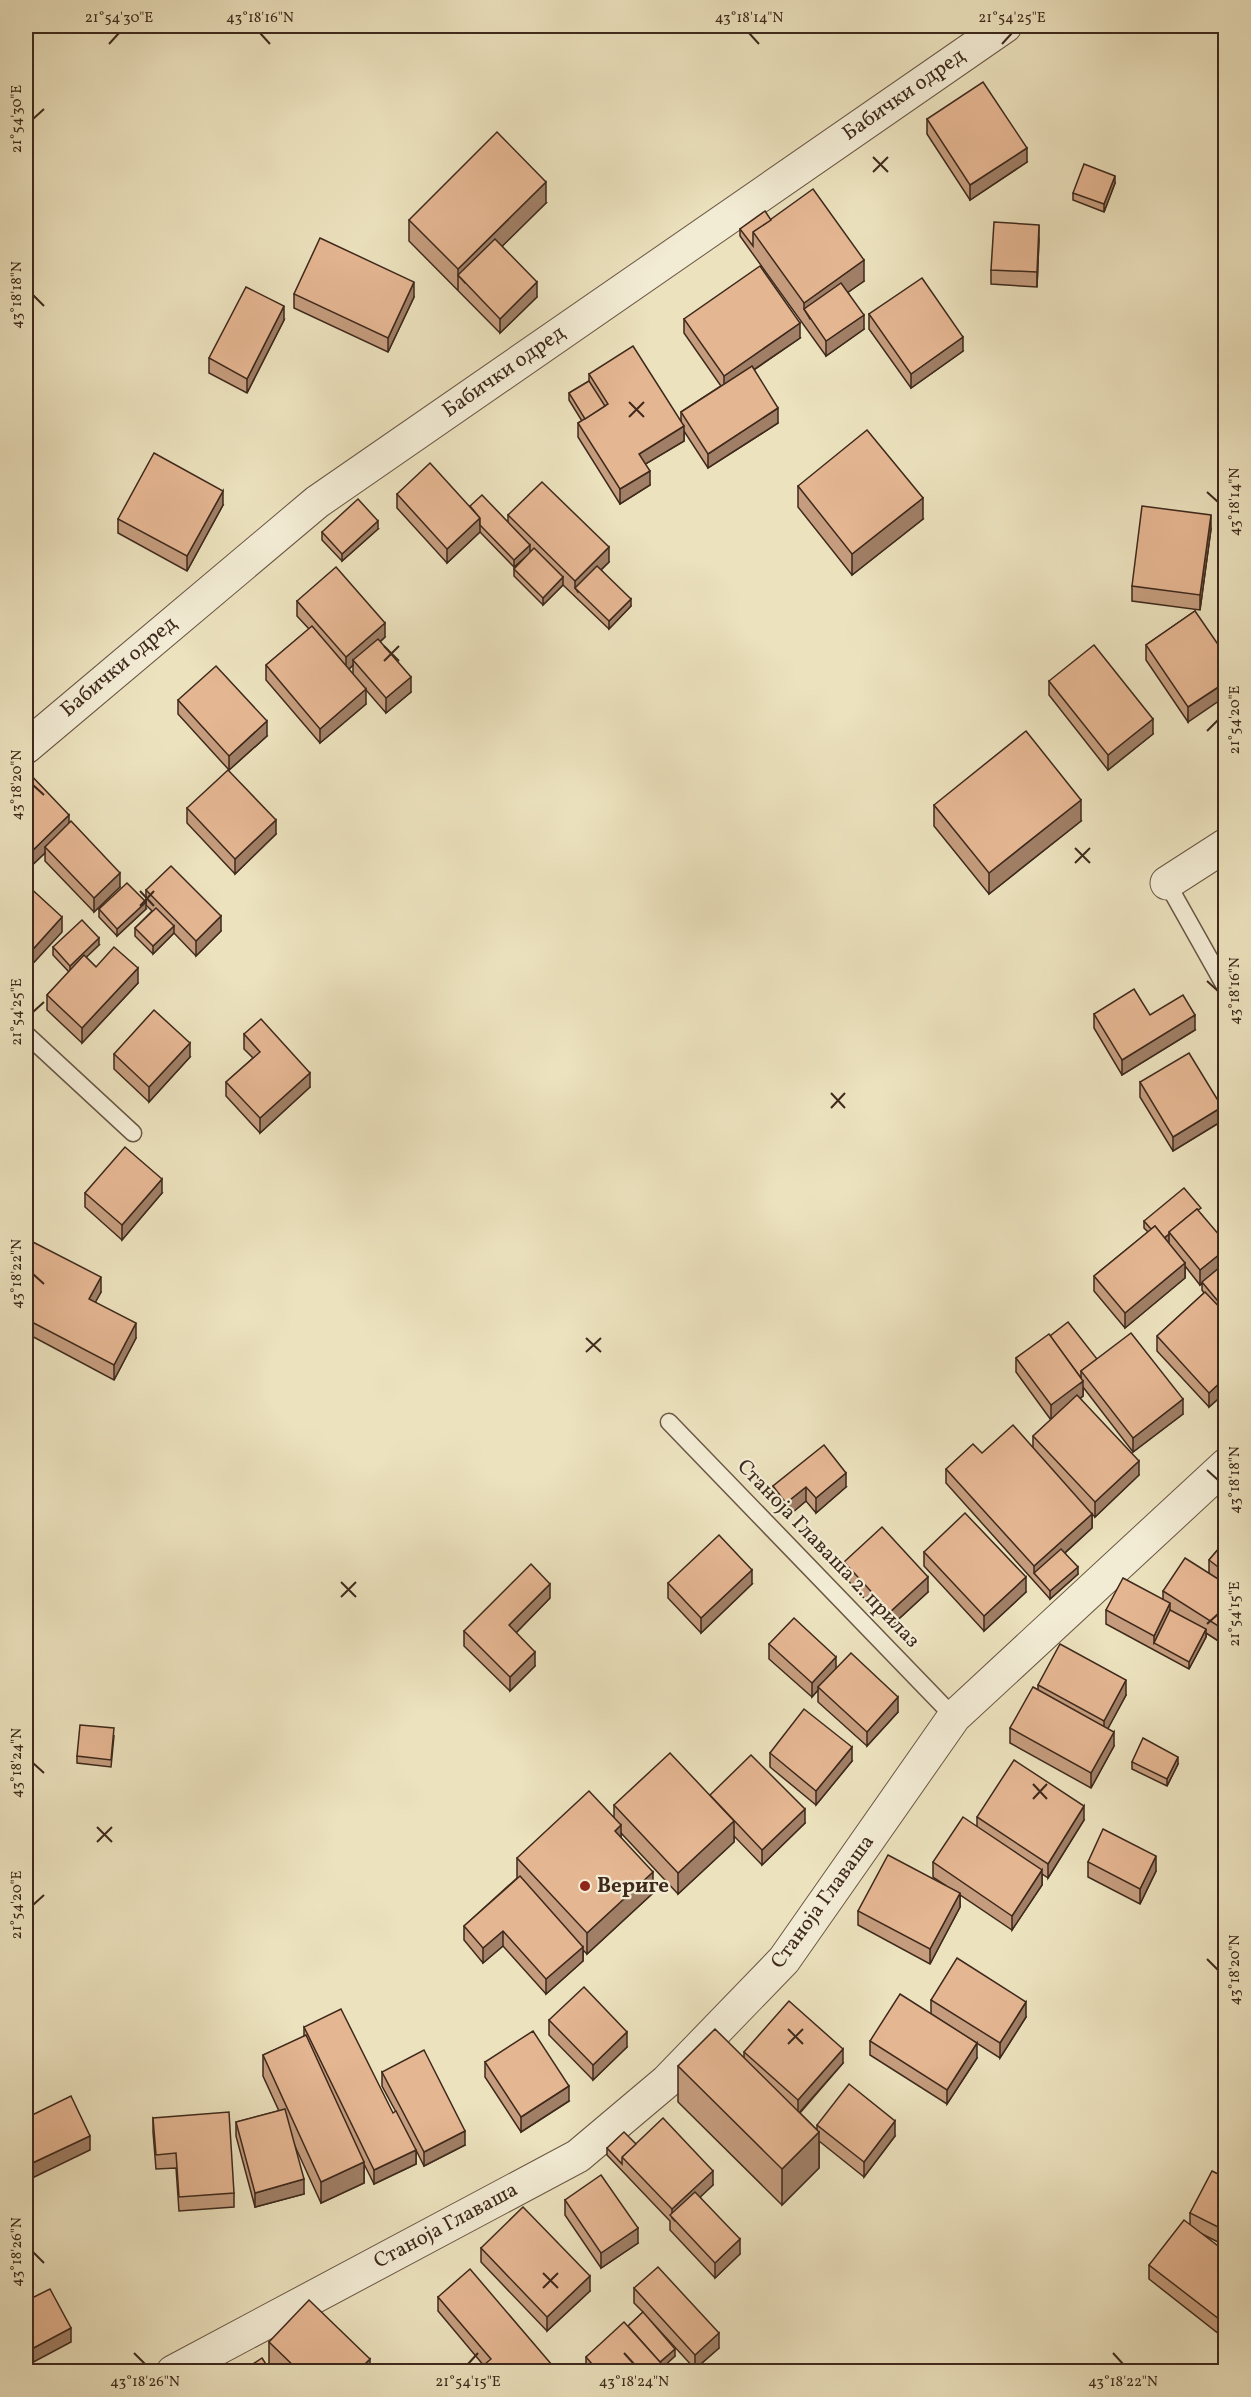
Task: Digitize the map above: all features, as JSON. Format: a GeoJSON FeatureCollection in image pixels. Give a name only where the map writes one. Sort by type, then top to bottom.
{"type":"FeatureCollection","features":[{"type":"Feature","properties":{"kind":"street","name":"Бабички одред"},"geometry":{"type":"LineString","coordinates":[[26,747],[317,501],[1005,26]]}},
{"type":"Feature","properties":{"kind":"street"},"geometry":{"type":"LineString","coordinates":[[1167,883],[1226,845]]}},
{"type":"Feature","properties":{"kind":"street","name":"Станоја Главаша"},"geometry":{"type":"LineString","coordinates":[[173,2372],[578,2156],[667,2081],[784,1960],[954,1717],[1226,1465]]}},
{"type":"Feature","properties":{"kind":"lane"},"geometry":{"type":"LineString","coordinates":[[1167,883],[1226,988]]}},
{"type":"Feature","properties":{"kind":"lane"},"geometry":{"type":"LineString","coordinates":[[26,1034],[133,1133]]}},
{"type":"Feature","properties":{"kind":"lane","name":"Станоја Главаша 2. прилаз"},"geometry":{"type":"LineString","coordinates":[[669,1422],[954,1717]]}},
{"type":"Feature","properties":{"kind":"building"},"geometry":{"type":"Polygon","coordinates":[[[983,82],[1027,148],[970,185],[927,119],[983,82]]]}},
{"type":"Feature","properties":{"kind":"building"},"geometry":{"type":"Polygon","coordinates":[[[497,132],[546,182],[458,269],[409,220],[497,132]]]}},
{"type":"Feature","properties":{"kind":"building"},"geometry":{"type":"Polygon","coordinates":[[[1084,164],[1115,176],[1104,204],[1073,193],[1084,164]]]}},
{"type":"Feature","properties":{"kind":"building"},"geometry":{"type":"Polygon","coordinates":[[[813,189],[864,260],[804,303],[753,232],[813,189]]]}},
{"type":"Feature","properties":{"kind":"building"},"geometry":{"type":"Polygon","coordinates":[[[765,211],[771,220],[753,232],[753,246],[740,229],[765,211]]]}},
{"type":"Feature","properties":{"kind":"building"},"geometry":{"type":"Polygon","coordinates":[[[994,222],[1039,225],[1037,272],[991,270],[994,222]]]}},
{"type":"Feature","properties":{"kind":"building"},"geometry":{"type":"Polygon","coordinates":[[[320,238],[414,282],[388,338],[294,294],[320,238]]]}},
{"type":"Feature","properties":{"kind":"building"},"geometry":{"type":"Polygon","coordinates":[[[495,239],[537,282],[500,319],[458,275],[495,239]]]}},
{"type":"Feature","properties":{"kind":"building"},"geometry":{"type":"Polygon","coordinates":[[[760,266],[800,323],[724,376],[684,319],[760,266]]]}},
{"type":"Feature","properties":{"kind":"building"},"geometry":{"type":"Polygon","coordinates":[[[922,278],[963,337],[911,374],[869,314],[922,278]]]}},
{"type":"Feature","properties":{"kind":"building"},"geometry":{"type":"Polygon","coordinates":[[[841,283],[864,315],[826,341],[804,309],[841,283]]]}},
{"type":"Feature","properties":{"kind":"building"},"geometry":{"type":"Polygon","coordinates":[[[246,287],[284,306],[247,379],[209,358],[246,287]]]}},
{"type":"Feature","properties":{"kind":"building"},"geometry":{"type":"Polygon","coordinates":[[[633,346],[684,426],[639,454],[650,471],[620,489],[578,423],[608,404],[589,374],[633,346]]]}},
{"type":"Feature","properties":{"kind":"building"},"geometry":{"type":"Polygon","coordinates":[[[752,366],[778,408],[708,454],[681,412],[752,366]]]}},
{"type":"Feature","properties":{"kind":"building"},"geometry":{"type":"Polygon","coordinates":[[[589,381],[605,406],[585,419],[569,393],[589,381]]]}},
{"type":"Feature","properties":{"kind":"building"},"geometry":{"type":"Polygon","coordinates":[[[867,430],[923,498],[852,554],[798,486],[867,430]]]}},
{"type":"Feature","properties":{"kind":"building"},"geometry":{"type":"Polygon","coordinates":[[[154,453],[223,491],[187,556],[118,519],[154,453]]]}},
{"type":"Feature","properties":{"kind":"building"},"geometry":{"type":"Polygon","coordinates":[[[430,463],[480,518],[447,549],[397,494],[430,463]]]}},
{"type":"Feature","properties":{"kind":"building"},"geometry":{"type":"Polygon","coordinates":[[[542,482],[609,547],[575,581],[508,515],[542,482]]]}},
{"type":"Feature","properties":{"kind":"building"},"geometry":{"type":"Polygon","coordinates":[[[482,495],[530,545],[514,560],[480,525],[480,518],[470,506],[482,495]]]}},
{"type":"Feature","properties":{"kind":"building"},"geometry":{"type":"Polygon","coordinates":[[[358,499],[378,521],[342,554],[322,532],[358,499]]]}},
{"type":"Feature","properties":{"kind":"building"},"geometry":{"type":"Polygon","coordinates":[[[1142,506],[1211,515],[1200,595],[1132,586],[1142,506]]]}},
{"type":"Feature","properties":{"kind":"building"},"geometry":{"type":"Polygon","coordinates":[[[534,548],[563,577],[543,598],[514,569],[534,548]]]}},
{"type":"Feature","properties":{"kind":"building"},"geometry":{"type":"Polygon","coordinates":[[[597,566],[631,599],[609,621],[575,588],[597,566]]]}},
{"type":"Feature","properties":{"kind":"building"},"geometry":{"type":"Polygon","coordinates":[[[336,567],[385,623],[346,657],[297,601],[336,567]]]}},
{"type":"Feature","properties":{"kind":"building"},"geometry":{"type":"Polygon","coordinates":[[[1195,611],[1226,656],[1226,682],[1188,707],[1146,645],[1195,611]]]}},
{"type":"Feature","properties":{"kind":"building"},"geometry":{"type":"Polygon","coordinates":[[[312,626],[366,689],[320,729],[266,665],[312,626]]]}},
{"type":"Feature","properties":{"kind":"building"},"geometry":{"type":"Polygon","coordinates":[[[378,639],[411,677],[386,698],[353,660],[378,639]]]}},
{"type":"Feature","properties":{"kind":"building"},"geometry":{"type":"Polygon","coordinates":[[[1094,645],[1153,719],[1108,755],[1049,681],[1094,645]]]}},
{"type":"Feature","properties":{"kind":"building"},"geometry":{"type":"Polygon","coordinates":[[[216,666],[267,721],[229,756],[178,700],[216,666]]]}},
{"type":"Feature","properties":{"kind":"building"},"geometry":{"type":"Polygon","coordinates":[[[1026,731],[1081,800],[989,873],[934,805],[1026,731]]]}},
{"type":"Feature","properties":{"kind":"building"},"geometry":{"type":"Polygon","coordinates":[[[26,770],[69,815],[26,857],[26,770]]]}},
{"type":"Feature","properties":{"kind":"building"},"geometry":{"type":"Polygon","coordinates":[[[228,770],[276,820],[235,859],[187,808],[228,770]]]}},
{"type":"Feature","properties":{"kind":"building"},"geometry":{"type":"Polygon","coordinates":[[[71,821],[120,873],[94,898],[45,847],[71,821]]]}},
{"type":"Feature","properties":{"kind":"building"},"geometry":{"type":"Polygon","coordinates":[[[171,866],[221,916],[196,941],[146,890],[171,866]]]}},
{"type":"Feature","properties":{"kind":"building"},"geometry":{"type":"Polygon","coordinates":[[[127,883],[146,902],[117,929],[99,909],[127,883]]]}},
{"type":"Feature","properties":{"kind":"building"},"geometry":{"type":"Polygon","coordinates":[[[26,884],[62,917],[26,957],[26,884]]]}},
{"type":"Feature","properties":{"kind":"building"},"geometry":{"type":"Polygon","coordinates":[[[156,908],[174,926],[153,946],[135,928],[156,908]]]}},
{"type":"Feature","properties":{"kind":"building"},"geometry":{"type":"Polygon","coordinates":[[[82,920],[99,938],[70,966],[53,947],[82,920]]]}},
{"type":"Feature","properties":{"kind":"building"},"geometry":{"type":"Polygon","coordinates":[[[114,947],[138,968],[82,1028],[47,995],[84,955],[96,967],[114,947]]]}},
{"type":"Feature","properties":{"kind":"building"},"geometry":{"type":"Polygon","coordinates":[[[1226,951],[1226,961],[1221,953],[1226,951]]]}},
{"type":"Feature","properties":{"kind":"building"},"geometry":{"type":"Polygon","coordinates":[[[1134,989],[1150,1015],[1183,995],[1195,1015],[1122,1060],[1094,1014],[1134,989]]]}},
{"type":"Feature","properties":{"kind":"building"},"geometry":{"type":"Polygon","coordinates":[[[154,1010],[190,1043],[149,1087],[114,1054],[154,1010]]]}},
{"type":"Feature","properties":{"kind":"building"},"geometry":{"type":"Polygon","coordinates":[[[261,1019],[310,1073],[260,1118],[226,1082],[260,1052],[244,1034],[261,1019]]]}},
{"type":"Feature","properties":{"kind":"building"},"geometry":{"type":"Polygon","coordinates":[[[1189,1053],[1222,1107],[1173,1137],[1140,1082],[1189,1053]]]}},
{"type":"Feature","properties":{"kind":"building"},"geometry":{"type":"Polygon","coordinates":[[[125,1147],[162,1179],[122,1225],[85,1193],[125,1147]]]}},
{"type":"Feature","properties":{"kind":"building"},"geometry":{"type":"Polygon","coordinates":[[[1184,1188],[1201,1208],[1164,1238],[1155,1226],[1151,1229],[1144,1221],[1184,1188]]]}},
{"type":"Feature","properties":{"kind":"building"},"geometry":{"type":"Polygon","coordinates":[[[1197,1209],[1226,1243],[1226,1249],[1200,1270],[1169,1232],[1197,1209]]]}},
{"type":"Feature","properties":{"kind":"building"},"geometry":{"type":"Polygon","coordinates":[[[1155,1226],[1185,1263],[1125,1313],[1094,1276],[1155,1226]]]}},
{"type":"Feature","properties":{"kind":"building"},"geometry":{"type":"Polygon","coordinates":[[[29,1240],[101,1277],[89,1299],[136,1323],[114,1365],[26,1319],[26,1248],[29,1240]]]}},
{"type":"Feature","properties":{"kind":"building"},"geometry":{"type":"Polygon","coordinates":[[[1226,1262],[1226,1303],[1222,1306],[1202,1282],[1226,1262]]]}},
{"type":"Feature","properties":{"kind":"building"},"geometry":{"type":"Polygon","coordinates":[[[1205,1292],[1226,1314],[1226,1377],[1209,1393],[1157,1336],[1205,1292]]]}},
{"type":"Feature","properties":{"kind":"building"},"geometry":{"type":"Polygon","coordinates":[[[1068,1322],[1097,1359],[1081,1371],[1081,1378],[1050,1336],[1068,1322]]]}},
{"type":"Feature","properties":{"kind":"building"},"geometry":{"type":"Polygon","coordinates":[[[1131,1333],[1183,1399],[1133,1438],[1081,1371],[1131,1333]]]}},
{"type":"Feature","properties":{"kind":"building"},"geometry":{"type":"Polygon","coordinates":[[[1049,1334],[1083,1381],[1051,1405],[1016,1358],[1049,1334]]]}},
{"type":"Feature","properties":{"kind":"building"},"geometry":{"type":"Polygon","coordinates":[[[1077,1395],[1139,1461],[1095,1502],[1033,1436],[1077,1395]]]}},
{"type":"Feature","properties":{"kind":"building"},"geometry":{"type":"Polygon","coordinates":[[[1013,1425],[1092,1514],[1034,1566],[946,1469],[973,1444],[982,1453],[1013,1425]]]}},
{"type":"Feature","properties":{"kind":"building"},"geometry":{"type":"Polygon","coordinates":[[[824,1445],[846,1473],[816,1498],[806,1487],[786,1503],[773,1486],[824,1445]]]}},
{"type":"Feature","properties":{"kind":"building"},"geometry":{"type":"Polygon","coordinates":[[[965,1513],[1026,1577],[984,1616],[924,1552],[965,1513]]]}},
{"type":"Feature","properties":{"kind":"building"},"geometry":{"type":"Polygon","coordinates":[[[882,1527],[928,1577],[890,1612],[844,1562],[882,1527]]]}},
{"type":"Feature","properties":{"kind":"building"},"geometry":{"type":"Polygon","coordinates":[[[719,1535],[752,1570],[701,1618],[668,1583],[719,1535]]]}},
{"type":"Feature","properties":{"kind":"building"},"geometry":{"type":"Polygon","coordinates":[[[1226,1540],[1226,1573],[1209,1560],[1226,1540]]]}},
{"type":"Feature","properties":{"kind":"building"},"geometry":{"type":"Polygon","coordinates":[[[1061,1549],[1078,1567],[1050,1591],[1034,1573],[1061,1549]]]}},
{"type":"Feature","properties":{"kind":"building"},"geometry":{"type":"Polygon","coordinates":[[[1185,1558],[1226,1584],[1226,1631],[1163,1591],[1185,1558]]]}},
{"type":"Feature","properties":{"kind":"building"},"geometry":{"type":"Polygon","coordinates":[[[531,1564],[550,1584],[509,1625],[535,1652],[510,1677],[464,1631],[531,1564]]]}},
{"type":"Feature","properties":{"kind":"building"},"geometry":{"type":"Polygon","coordinates":[[[1123,1578],[1170,1603],[1154,1636],[1106,1610],[1123,1578]]]}},
{"type":"Feature","properties":{"kind":"building"},"geometry":{"type":"Polygon","coordinates":[[[1170,1610],[1206,1629],[1189,1662],[1154,1643],[1170,1610]]]}},
{"type":"Feature","properties":{"kind":"building"},"geometry":{"type":"Polygon","coordinates":[[[794,1618],[836,1657],[812,1683],[769,1644],[794,1618]]]}},
{"type":"Feature","properties":{"kind":"building"},"geometry":{"type":"Polygon","coordinates":[[[1060,1644],[1126,1680],[1104,1721],[1038,1685],[1060,1644]]]}},
{"type":"Feature","properties":{"kind":"building"},"geometry":{"type":"Polygon","coordinates":[[[851,1653],[898,1697],[867,1732],[818,1687],[851,1653]]]}},
{"type":"Feature","properties":{"kind":"building"},"geometry":{"type":"Polygon","coordinates":[[[1033,1687],[1114,1732],[1091,1773],[1010,1728],[1033,1687]]]}},
{"type":"Feature","properties":{"kind":"building"},"geometry":{"type":"Polygon","coordinates":[[[804,1709],[852,1747],[816,1791],[770,1753],[804,1709]]]}},
{"type":"Feature","properties":{"kind":"building"},"geometry":{"type":"Polygon","coordinates":[[[80,1725],[114,1728],[111,1760],[77,1756],[80,1725]]]}},
{"type":"Feature","properties":{"kind":"building"},"geometry":{"type":"Polygon","coordinates":[[[1143,1738],[1178,1757],[1167,1779],[1132,1762],[1143,1738]]]}},
{"type":"Feature","properties":{"kind":"building"},"geometry":{"type":"Polygon","coordinates":[[[670,1753],[734,1821],[678,1873],[614,1805],[670,1753]]]}},
{"type":"Feature","properties":{"kind":"building"},"geometry":{"type":"Polygon","coordinates":[[[751,1755],[805,1809],[762,1850],[710,1795],[751,1755]]]}},
{"type":"Feature","properties":{"kind":"building"},"geometry":{"type":"Polygon","coordinates":[[[1014,1760],[1084,1806],[1048,1864],[977,1817],[1014,1760]]]}},
{"type":"Feature","properties":{"kind":"building","name":"Вериге"},"geometry":{"type":"Polygon","coordinates":[[[589,1791],[621,1825],[615,1831],[653,1872],[587,1933],[517,1858],[589,1791]]]}},
{"type":"Feature","properties":{"kind":"building"},"geometry":{"type":"Polygon","coordinates":[[[963,1817],[1042,1870],[1012,1916],[933,1862],[963,1817]]]}},
{"type":"Feature","properties":{"kind":"building"},"geometry":{"type":"Polygon","coordinates":[[[1103,1829],[1156,1856],[1140,1889],[1088,1862],[1103,1829]]]}},
{"type":"Feature","properties":{"kind":"building"},"geometry":{"type":"Polygon","coordinates":[[[888,1855],[960,1893],[930,1949],[858,1911],[888,1855]]]}},
{"type":"Feature","properties":{"kind":"building"},"geometry":{"type":"Polygon","coordinates":[[[520,1876],[583,1947],[546,1979],[503,1931],[483,1948],[464,1926],[520,1876]]]}},
{"type":"Feature","properties":{"kind":"building"},"geometry":{"type":"Polygon","coordinates":[[[957,1958],[1026,2002],[1000,2043],[931,2000],[957,1958]]]}},
{"type":"Feature","properties":{"kind":"building"},"geometry":{"type":"Polygon","coordinates":[[[584,1987],[627,2032],[593,2065],[549,2020],[584,1987]]]}},
{"type":"Feature","properties":{"kind":"building"},"geometry":{"type":"Polygon","coordinates":[[[900,1994],[977,2043],[947,2090],[870,2041],[900,1994]]]}},
{"type":"Feature","properties":{"kind":"building"},"geometry":{"type":"Polygon","coordinates":[[[789,2001],[843,2049],[798,2100],[744,2052],[789,2001]]]}},
{"type":"Feature","properties":{"kind":"building"},"geometry":{"type":"Polygon","coordinates":[[[341,2009],[393,2113],[396,2111],[416,2150],[374,2170],[304,2027],[341,2009]]]}},
{"type":"Feature","properties":{"kind":"building"},"geometry":{"type":"Polygon","coordinates":[[[715,2029],[819,2132],[782,2169],[678,2066],[715,2029]]]}},
{"type":"Feature","properties":{"kind":"building"},"geometry":{"type":"Polygon","coordinates":[[[533,2031],[569,2086],[521,2117],[485,2062],[533,2031]]]}},
{"type":"Feature","properties":{"kind":"building"},"geometry":{"type":"Polygon","coordinates":[[[306,2035],[364,2162],[321,2182],[263,2055],[306,2035]]]}},
{"type":"Feature","properties":{"kind":"building"},"geometry":{"type":"Polygon","coordinates":[[[424,2050],[465,2131],[424,2152],[382,2072],[424,2050]]]}},
{"type":"Feature","properties":{"kind":"building"},"geometry":{"type":"Polygon","coordinates":[[[849,2084],[895,2121],[864,2162],[817,2125],[849,2084]]]}},
{"type":"Feature","properties":{"kind":"building"},"geometry":{"type":"Polygon","coordinates":[[[71,2096],[90,2136],[26,2166],[26,2118],[71,2096]]]}},
{"type":"Feature","properties":{"kind":"building"},"geometry":{"type":"Polygon","coordinates":[[[285,2109],[304,2179],[255,2193],[236,2122],[285,2109]]]}},
{"type":"Feature","properties":{"kind":"building"},"geometry":{"type":"Polygon","coordinates":[[[229,2112],[234,2193],[179,2197],[176,2153],[156,2155],[153,2118],[229,2112]]]}},
{"type":"Feature","properties":{"kind":"building"},"geometry":{"type":"Polygon","coordinates":[[[663,2118],[713,2171],[672,2209],[622,2157],[663,2118]]]}},
{"type":"Feature","properties":{"kind":"building"},"geometry":{"type":"Polygon","coordinates":[[[624,2132],[636,2144],[622,2157],[622,2164],[607,2148],[624,2132]]]}},
{"type":"Feature","properties":{"kind":"building"},"geometry":{"type":"Polygon","coordinates":[[[1212,2171],[1226,2178],[1226,2231],[1190,2213],[1212,2171]]]}},
{"type":"Feature","properties":{"kind":"building"},"geometry":{"type":"Polygon","coordinates":[[[601,2175],[638,2228],[601,2253],[565,2200],[601,2175]]]}},
{"type":"Feature","properties":{"kind":"building"},"geometry":{"type":"Polygon","coordinates":[[[695,2192],[740,2239],[715,2263],[670,2215],[695,2192]]]}},
{"type":"Feature","properties":{"kind":"building"},"geometry":{"type":"Polygon","coordinates":[[[523,2207],[590,2276],[547,2317],[481,2248],[523,2207]]]}},
{"type":"Feature","properties":{"kind":"building"},"geometry":{"type":"Polygon","coordinates":[[[1184,2220],[1226,2252],[1226,2311],[1219,2319],[1149,2265],[1184,2220]]]}},
{"type":"Feature","properties":{"kind":"building"},"geometry":{"type":"Polygon","coordinates":[[[658,2267],[719,2333],[695,2355],[634,2288],[658,2267]]]}},
{"type":"Feature","properties":{"kind":"building"},"geometry":{"type":"Polygon","coordinates":[[[470,2269],[558,2372],[491,2372],[485,2364],[491,2359],[438,2297],[470,2269]]]}},
{"type":"Feature","properties":{"kind":"building"},"geometry":{"type":"Polygon","coordinates":[[[26,2287],[32,2298],[50,2289],[71,2328],[26,2352],[26,2287]]]}},
{"type":"Feature","properties":{"kind":"building"},"geometry":{"type":"Polygon","coordinates":[[[309,2300],[370,2359],[357,2372],[300,2372],[269,2342],[309,2300]]]}},
{"type":"Feature","properties":{"kind":"building"},"geometry":{"type":"Polygon","coordinates":[[[643,2312],[675,2349],[660,2362],[628,2326],[643,2312]]]}},
{"type":"Feature","properties":{"kind":"building"},"geometry":{"type":"Polygon","coordinates":[[[624,2322],[667,2372],[599,2372],[586,2357],[624,2322]]]}},
{"type":"Feature","properties":{"kind":"building"},"geometry":{"type":"Polygon","coordinates":[[[262,2358],[271,2372],[241,2372],[262,2358]]]}},
{"type":"Feature","properties":{"kind":"place","name":"Вериге"},"geometry":{"type":"Point","coordinates":[585,1886]}}]}
